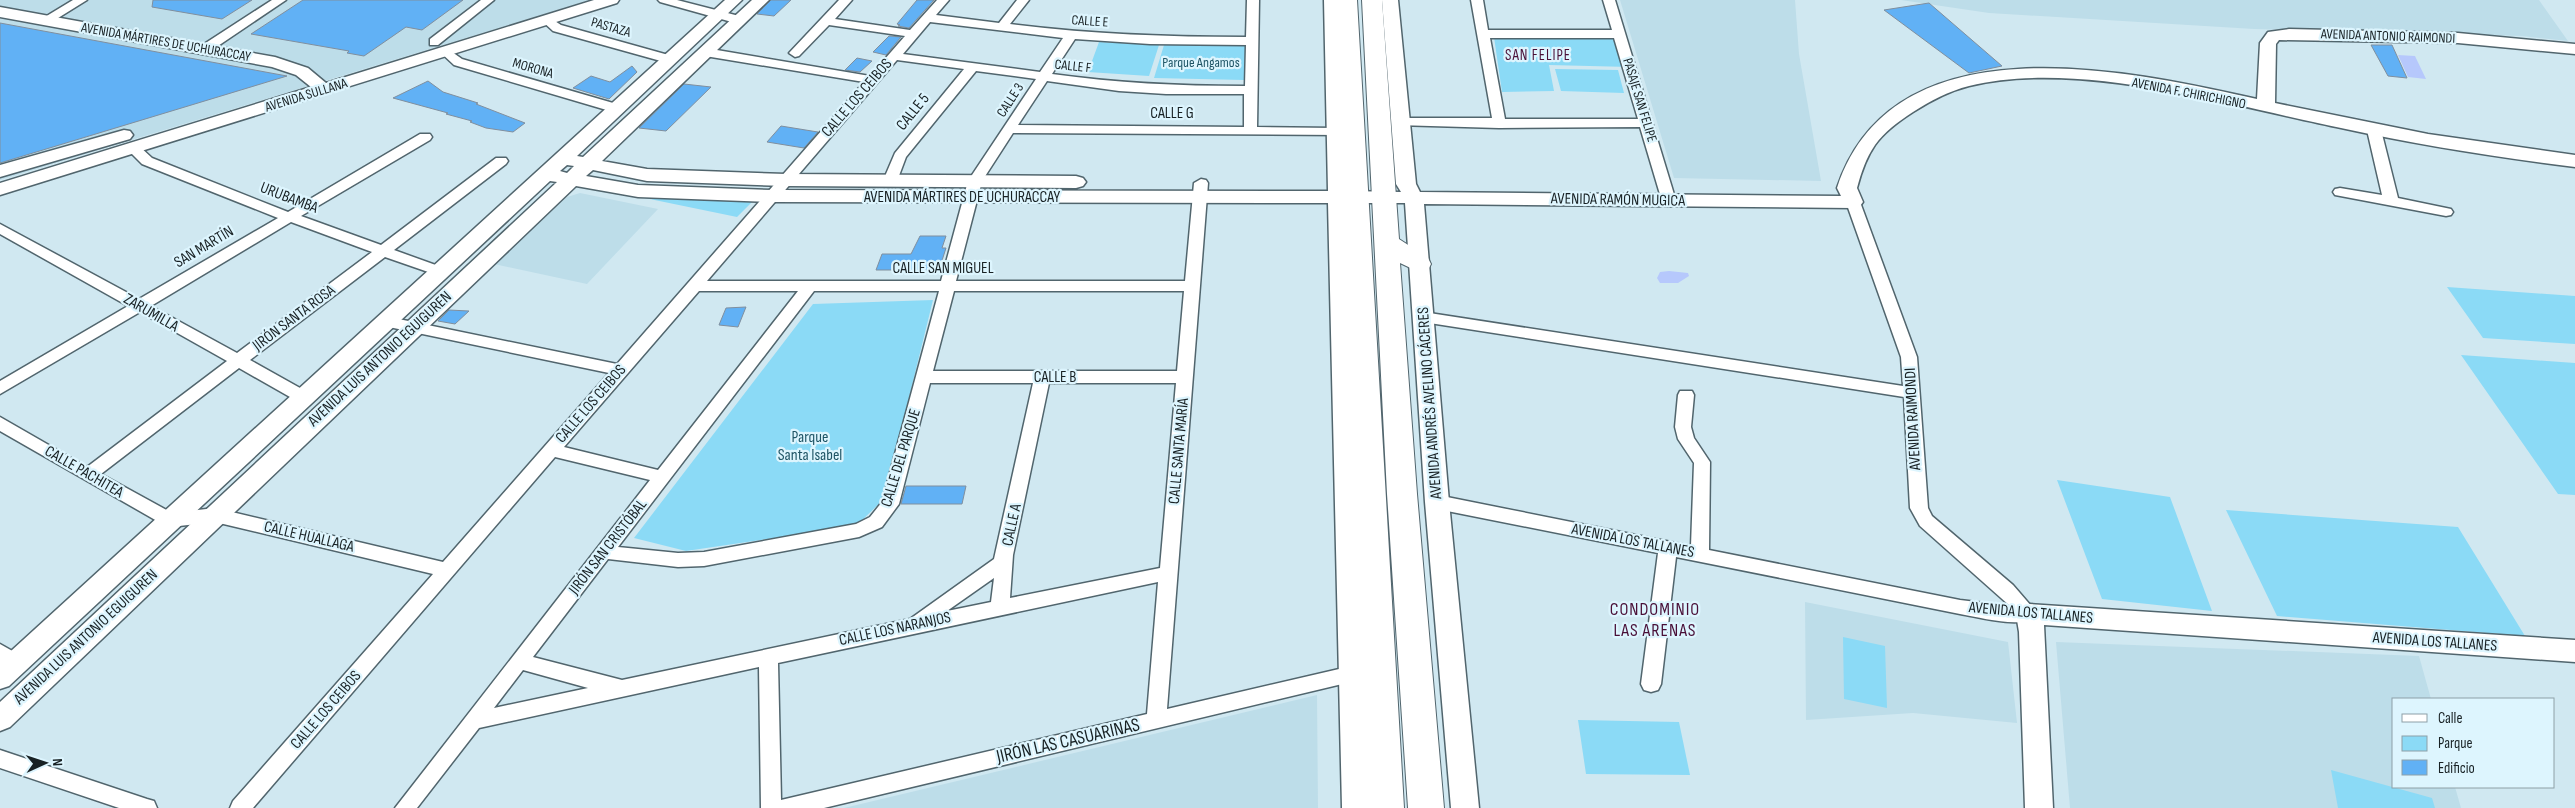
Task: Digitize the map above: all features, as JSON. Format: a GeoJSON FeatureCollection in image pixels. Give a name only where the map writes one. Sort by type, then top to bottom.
{"type":"FeatureCollection","features":[{"type":"Feature","properties":{"kind":"highway","name":"AVENIDA ANDRÉS AVELINO CÁCERES"},"geometry":{"type":"LineString","coordinates":[[1347,0],[1372,191],[1386,242],[1402,494],[1426,808]]}},
{"type":"Feature","properties":{"kind":"highway","name":"AVENIDA ANDRÉS AVELINO CÁCERES"},"geometry":{"type":"LineString","coordinates":[[1372,0],[1372,191],[1386,808]]}},
{"type":"Feature","properties":{"kind":"highway"},"geometry":{"type":"LineString","coordinates":[[1386,242],[1419,264]]}},
{"type":"Feature","properties":{"kind":"street"},"geometry":{"type":"LineString","coordinates":[[46,20],[81,0]]}},
{"type":"Feature","properties":{"kind":"street"},"geometry":{"type":"LineString","coordinates":[[205,49],[280,0]]}},
{"type":"Feature","properties":{"kind":"street"},"geometry":{"type":"LineString","coordinates":[[439,47],[488,0]]}},
{"type":"Feature","properties":{"kind":"street","name":"AVENIDA SULLANA"},"geometry":{"type":"LineString","coordinates":[[0,189],[133,148],[319,84],[439,47],[573,0]]}},
{"type":"Feature","properties":{"kind":"street","name":"AVENIDA SULLANA"},"geometry":{"type":"LineString","coordinates":[[439,47],[547,20],[611,0]]}},
{"type":"Feature","properties":{"kind":"street"},"geometry":{"type":"LineString","coordinates":[[664,0],[739,20]]}},
{"type":"Feature","properties":{"kind":"street","name":"AVENIDA LUIS ANTONIO EGUIGUREN"},"geometry":{"type":"LineString","coordinates":[[5,664],[170,520],[560,158],[734,0]]}},
{"type":"Feature","properties":{"kind":"street","name":"AVENIDA LUIS ANTONIO EGUIGUREN"},"geometry":{"type":"LineString","coordinates":[[0,719],[761,0]]}},
{"type":"Feature","properties":{"kind":"street"},"geometry":{"type":"LineString","coordinates":[[795,53],[846,0]]}},
{"type":"Feature","properties":{"kind":"street","name":"CALLE LOS CEIBOS"},"geometry":{"type":"LineString","coordinates":[[240,808],[943,0]]}},
{"type":"Feature","properties":{"kind":"street"},"geometry":{"type":"LineString","coordinates":[[1002,27],[1023,0]]}},
{"type":"Feature","properties":{"kind":"street"},"geometry":{"type":"LineString","coordinates":[[1250,131],[1253,0]]}},
{"type":"Feature","properties":{"kind":"street","name":"AVENIDA ANDRÉS AVELINO CÁCERES"},"geometry":{"type":"LineString","coordinates":[[1332,0],[1335,132],[1419,264],[1437,502],[1465,808]]}},
{"type":"Feature","properties":{"kind":"street","name":"AVENIDA ANDRÉS AVELINO CÁCERES"},"geometry":{"type":"LineString","coordinates":[[1356,808],[1352,674],[1372,191],[1401,122],[1390,0]]}},
{"type":"Feature","properties":{"kind":"street"},"geometry":{"type":"LineString","coordinates":[[1477,0],[1500,124]]}},
{"type":"Feature","properties":{"kind":"street","name":"PASAJE SAN FELIPE"},"geometry":{"type":"LineString","coordinates":[[1609,0],[1667,194]]}},
{"type":"Feature","properties":{"kind":"street","name":"AVENIDA MÁRTIRES DE UCHURACCAY"},"geometry":{"type":"LineString","coordinates":[[0,12],[276,62],[302,70],[319,84]]}},
{"type":"Feature","properties":{"kind":"street","name":"CALLE E"},"geometry":{"type":"LineString","coordinates":[[928,18],[1071,35],[1142,40],[1252,42]]}},
{"type":"Feature","properties":{"kind":"street","name":"PASTAZA"},"geometry":{"type":"LineString","coordinates":[[547,20],[557,28],[668,60]]}},
{"type":"Feature","properties":{"kind":"street"},"geometry":{"type":"LineString","coordinates":[[826,20],[914,34]]}},
{"type":"Feature","properties":{"kind":"street"},"geometry":{"type":"LineString","coordinates":[[1483,34],[1619,34]]}},
{"type":"Feature","properties":{"kind":"street","name":"AVENIDA ANTONIO RAIMONDI"},"geometry":{"type":"LineString","coordinates":[[2266,108],[2268,43],[2274,36],[2289,34],[2458,38],[2575,49]]}},
{"type":"Feature","properties":{"kind":"street","name":"CALLE 3"},"geometry":{"type":"LineString","coordinates":[[973,190],[1008,129],[1071,35]]}},
{"type":"Feature","properties":{"kind":"street","name":"MORONA"},"geometry":{"type":"LineString","coordinates":[[439,47],[458,62],[615,108]]}},
{"type":"Feature","properties":{"kind":"street"},"geometry":{"type":"LineString","coordinates":[[706,52],[873,80]]}},
{"type":"Feature","properties":{"kind":"street","name":"CALLE F"},"geometry":{"type":"LineString","coordinates":[[894,56],[1042,78],[1138,88],[1251,90]]}},
{"type":"Feature","properties":{"kind":"street","name":"CALLE 5"},"geometry":{"type":"LineString","coordinates":[[890,182],[900,156],[972,68]]}},
{"type":"Feature","properties":{"kind":"street","name":"AVENIDA F. CHIRICHIGNO"},"geometry":{"type":"LineString","coordinates":[[1850,195],[1856,160],[1880,127],[1913,102],[1969,81],[2039,74],[2081,75],[2154,85],[2374,130],[2482,149],[2575,161]]}},
{"type":"Feature","properties":{"kind":"street","name":"AVENIDA SULLANA"},"geometry":{"type":"LineString","coordinates":[[0,171],[319,84]]}},
{"type":"Feature","properties":{"kind":"street"},"geometry":{"type":"LineString","coordinates":[[1401,122],[1500,124],[1647,123]]}},
{"type":"Feature","properties":{"kind":"street","name":"CALLE G"},"geometry":{"type":"LineString","coordinates":[[1008,129],[1335,132]]}},
{"type":"Feature","properties":{"kind":"street"},"geometry":{"type":"LineString","coordinates":[[2374,130],[2389,195],[2393,202]]}},
{"type":"Feature","properties":{"kind":"street","name":"SAN MARTÍN"},"geometry":{"type":"LineString","coordinates":[[0,388],[425,137]]}},
{"type":"Feature","properties":{"kind":"street","name":"URUBAMBA"},"geometry":{"type":"LineString","coordinates":[[133,148],[147,161],[289,218],[438,271]]}},
{"type":"Feature","properties":{"kind":"street","name":"AVENIDA MÁRTIRES DE UCHURACCAY"},"geometry":{"type":"LineString","coordinates":[[560,158],[578,172],[638,191],[772,196],[973,190],[1372,191]]}},
{"type":"Feature","properties":{"kind":"street","name":"JIRÓN SANTA ROSA"},"geometry":{"type":"LineString","coordinates":[[88,475],[501,161]]}},
{"type":"Feature","properties":{"kind":"street","name":"AVENIDA MÁRTIRES DE UCHURACCAY"},"geometry":{"type":"LineString","coordinates":[[543,174],[578,172],[890,182],[973,190]]}},
{"type":"Feature","properties":{"kind":"street","name":"CALLE DEL PARQUE"},"geometry":{"type":"LineString","coordinates":[[604,552],[692,560],[843,535],[867,527],[883,515],[890,504],[973,190]]}},
{"type":"Feature","properties":{"kind":"street","name":"CALLE SANTA MARÍA"},"geometry":{"type":"LineString","coordinates":[[1156,720],[1201,190]]}},
{"type":"Feature","properties":{"kind":"street","name":"AVENIDA RAMÓN MUGICA"},"geometry":{"type":"LineString","coordinates":[[1372,191],[1850,195]]}},
{"type":"Feature","properties":{"kind":"street"},"geometry":{"type":"LineString","coordinates":[[2340,192],[2446,212]]}},
{"type":"Feature","properties":{"kind":"street","name":"AVENIDA RAIMONDI"},"geometry":{"type":"LineString","coordinates":[[1850,195],[1907,349],[1913,393],[1919,508],[1926,521],[2008,590],[2029,614]]}},
{"type":"Feature","properties":{"kind":"street","name":"ZARUMILLA"},"geometry":{"type":"LineString","coordinates":[[0,228],[237,362],[303,397]]}},
{"type":"Feature","properties":{"kind":"street","name":"CALLE SAN MIGUEL"},"geometry":{"type":"LineString","coordinates":[[694,286],[1192,286]]}},
{"type":"Feature","properties":{"kind":"street","name":"JIRÓN SAN CRISTÓBAL"},"geometry":{"type":"LineString","coordinates":[[405,808],[810,286]]}},
{"type":"Feature","properties":{"kind":"street"},"geometry":{"type":"LineString","coordinates":[[1423,318],[1913,393]]}},
{"type":"Feature","properties":{"kind":"street"},"geometry":{"type":"LineString","coordinates":[[384,321],[621,370]]}},
{"type":"Feature","properties":{"kind":"street","name":"CALLE B"},"geometry":{"type":"LineString","coordinates":[[924,377],[1185,377]]}},
{"type":"Feature","properties":{"kind":"street","name":"CALLE A"},"geometry":{"type":"LineString","coordinates":[[911,626],[996,569],[1005,557],[1042,377]]}},
{"type":"Feature","properties":{"kind":"street"},"geometry":{"type":"LineString","coordinates":[[1686,395],[1683,427],[1686,440],[1702,462],[1700,554]]}},
{"type":"Feature","properties":{"kind":"street","name":"CALLE PACHITEA"},"geometry":{"type":"LineString","coordinates":[[0,423],[88,475],[170,520]]}},
{"type":"Feature","properties":{"kind":"street"},"geometry":{"type":"LineString","coordinates":[[551,450],[662,477]]}},
{"type":"Feature","properties":{"kind":"street","name":"AVENIDA LOS TALLANES"},"geometry":{"type":"LineString","coordinates":[[1437,502],[1960,607],[2000,613],[2575,651]]}},
{"type":"Feature","properties":{"kind":"street","name":"CALLE HUALLAGA"},"geometry":{"type":"LineString","coordinates":[[170,520],[215,515],[447,570]]}},
{"type":"Feature","properties":{"kind":"street"},"geometry":{"type":"LineString","coordinates":[[1651,684],[1668,548]]}},
{"type":"Feature","properties":{"kind":"street"},"geometry":{"type":"LineString","coordinates":[[1000,607],[1005,557]]}},
{"type":"Feature","properties":{"kind":"street","name":"CALLE LOS NARANJOS"},"geometry":{"type":"LineString","coordinates":[[472,722],[911,626],[1168,573]]}},
{"type":"Feature","properties":{"kind":"street"},"geometry":{"type":"LineString","coordinates":[[2029,614],[2032,632],[2039,808]]}},
{"type":"Feature","properties":{"kind":"street"},"geometry":{"type":"LineString","coordinates":[[768,657],[771,808]]}},
{"type":"Feature","properties":{"kind":"street","name":"CALLE LOS NARANJOS"},"geometry":{"type":"LineString","coordinates":[[519,661],[622,689]]}},
{"type":"Feature","properties":{"kind":"street","name":"JIRÓN LAS CASUARINAS"},"geometry":{"type":"LineString","coordinates":[[784,808],[1352,674]]}},
{"type":"Feature","properties":{"kind":"street"},"geometry":{"type":"LineString","coordinates":[[0,760],[147,808]]}},
{"type":"Feature","properties":{"kind":"shaded area"},"geometry":{"type":"Polygon","coordinates":[[[0,0],[590,0],[0,180],[0,0]]]}},
{"type":"Feature","properties":{"kind":"shaded area"},"geometry":{"type":"Polygon","coordinates":[[[1620,0],[1795,0],[1799,54],[1821,181],[1674,178],[1620,0]]]}},
{"type":"Feature","properties":{"kind":"shaded area"},"geometry":{"type":"Polygon","coordinates":[[[1901,0],[2539,0],[2568,41],[2522,36],[2254,29],[1989,13],[1901,0]]]}},
{"type":"Feature","properties":{"kind":"shaded area"},"geometry":{"type":"Polygon","coordinates":[[[2398,55],[2415,56],[2426,79],[2408,77],[2398,55]]]}},
{"type":"Feature","properties":{"kind":"shaded area"},"geometry":{"type":"Polygon","coordinates":[[[580,193],[658,209],[587,284],[494,264],[567,197],[580,193]]]}},
{"type":"Feature","properties":{"kind":"shaded area"},"geometry":{"type":"Polygon","coordinates":[[[1660,272],[1688,273],[1689,276],[1678,283],[1660,283],[1657,278],[1660,272]]]}},
{"type":"Feature","properties":{"kind":"shaded area"},"geometry":{"type":"Polygon","coordinates":[[[1805,602],[2008,642],[2017,723],[1913,713],[1806,720],[1805,602]]]}},
{"type":"Feature","properties":{"kind":"shaded area"},"geometry":{"type":"Polygon","coordinates":[[[2056,642],[2419,656],[2431,698],[2392,698],[2392,788],[2455,788],[2461,808],[2070,808],[2056,642]]]}},
{"type":"Feature","properties":{"kind":"shaded area"},"geometry":{"type":"Polygon","coordinates":[[[1317,695],[1318,808],[844,808],[1317,695]]]}},
{"type":"Feature","properties":{"kind":"green space"},"geometry":{"type":"Polygon","coordinates":[[[1620,36],[1630,67],[1549,65],[1554,91],[1502,92],[1494,37],[1620,36]]]}},
{"type":"Feature","properties":{"kind":"green space"},"geometry":{"type":"Polygon","coordinates":[[[1099,42],[1159,45],[1149,76],[1088,72],[1099,42]]]}},
{"type":"Feature","properties":{"kind":"green space","name":"Parque Angamos"},"geometry":{"type":"Polygon","coordinates":[[[1247,44],[1244,80],[1154,78],[1164,45],[1247,44]]]}},
{"type":"Feature","properties":{"kind":"green space"},"geometry":{"type":"Polygon","coordinates":[[[1555,69],[1618,70],[1624,93],[1561,91],[1555,69]]]}},
{"type":"Feature","properties":{"kind":"green space"},"geometry":{"type":"Polygon","coordinates":[[[640,197],[752,202],[737,217],[640,197]]]}},
{"type":"Feature","properties":{"kind":"green space"},"geometry":{"type":"Polygon","coordinates":[[[2447,287],[2575,296],[2575,344],[2483,338],[2447,287]]]}},
{"type":"Feature","properties":{"kind":"green space","name":"Parque Santa Isabel"},"geometry":{"type":"Polygon","coordinates":[[[933,300],[884,499],[856,526],[686,551],[634,538],[813,304],[933,300]]]}},
{"type":"Feature","properties":{"kind":"green space"},"geometry":{"type":"Polygon","coordinates":[[[2461,355],[2575,363],[2575,495],[2558,494],[2461,355]]]}},
{"type":"Feature","properties":{"kind":"green space"},"geometry":{"type":"Polygon","coordinates":[[[2057,480],[2170,497],[2212,611],[2102,599],[2057,480]]]}},
{"type":"Feature","properties":{"kind":"green space"},"geometry":{"type":"Polygon","coordinates":[[[2226,510],[2458,527],[2525,636],[2277,616],[2226,510]]]}},
{"type":"Feature","properties":{"kind":"green space"},"geometry":{"type":"Polygon","coordinates":[[[1843,637],[1885,646],[1887,708],[1844,699],[1843,637]]]}},
{"type":"Feature","properties":{"kind":"green space"},"geometry":{"type":"Polygon","coordinates":[[[1578,720],[1679,722],[1690,775],[1586,774],[1578,720]]]}},
{"type":"Feature","properties":{"kind":"green space"},"geometry":{"type":"Polygon","coordinates":[[[2331,770],[2432,798],[2435,808],[2338,808],[2331,770]]]}},
{"type":"Feature","properties":{"kind":"building"},"geometry":{"type":"Polygon","coordinates":[[[153,0],[252,0],[222,19],[152,7],[153,0]]]}},
{"type":"Feature","properties":{"kind":"building"},"geometry":{"type":"Polygon","coordinates":[[[303,0],[463,0],[422,30],[406,27],[364,56],[347,53],[349,51],[251,34],[303,0]]]}},
{"type":"Feature","properties":{"kind":"building"},"geometry":{"type":"Polygon","coordinates":[[[771,0],[791,0],[774,16],[757,14],[771,0]]]}},
{"type":"Feature","properties":{"kind":"building"},"geometry":{"type":"Polygon","coordinates":[[[917,0],[934,0],[909,28],[898,26],[900,25],[897,24],[917,0]]]}},
{"type":"Feature","properties":{"kind":"building"},"geometry":{"type":"Polygon","coordinates":[[[1929,3],[2002,66],[1969,73],[1884,10],[1929,3]]]}},
{"type":"Feature","properties":{"kind":"building"},"geometry":{"type":"Polygon","coordinates":[[[0,23],[287,76],[0,163],[0,23]]]}},
{"type":"Feature","properties":{"kind":"building"},"geometry":{"type":"Polygon","coordinates":[[[889,36],[901,37],[886,55],[873,52],[889,36]]]}},
{"type":"Feature","properties":{"kind":"building"},"geometry":{"type":"Polygon","coordinates":[[[2371,45],[2392,45],[2407,78],[2388,76],[2371,45]]]}},
{"type":"Feature","properties":{"kind":"building"},"geometry":{"type":"Polygon","coordinates":[[[857,58],[872,61],[860,72],[845,70],[857,58]]]}},
{"type":"Feature","properties":{"kind":"building"},"geometry":{"type":"Polygon","coordinates":[[[632,66],[637,72],[609,99],[573,88],[591,76],[610,82],[632,66]]]}},
{"type":"Feature","properties":{"kind":"building"},"geometry":{"type":"Polygon","coordinates":[[[428,81],[443,92],[478,103],[476,104],[525,123],[513,132],[486,128],[470,122],[472,121],[446,114],[448,113],[393,98],[428,81]]]}},
{"type":"Feature","properties":{"kind":"building"},"geometry":{"type":"Polygon","coordinates":[[[684,84],[711,87],[666,131],[639,128],[684,84]]]}},
{"type":"Feature","properties":{"kind":"building"},"geometry":{"type":"Polygon","coordinates":[[[781,126],[818,132],[804,148],[767,142],[781,126]]]}},
{"type":"Feature","properties":{"kind":"building"},"geometry":{"type":"Polygon","coordinates":[[[920,236],[946,236],[942,248],[946,248],[939,270],[876,270],[882,254],[911,254],[920,236]]]}},
{"type":"Feature","properties":{"kind":"building"},"geometry":{"type":"Polygon","coordinates":[[[746,307],[738,327],[719,325],[726,308],[746,307]]]}},
{"type":"Feature","properties":{"kind":"building"},"geometry":{"type":"Polygon","coordinates":[[[449,310],[469,311],[455,324],[438,321],[449,310]]]}},
{"type":"Feature","properties":{"kind":"building"},"geometry":{"type":"Polygon","coordinates":[[[906,486],[966,486],[962,504],[901,504],[906,486]]]}},
{"type":"Feature","properties":{"kind":"district","name":"SAN FELIPE"},"geometry":{"type":"Point","coordinates":[1538,55]}},
{"type":"Feature","properties":{"kind":"district","name":"CONDOMINIO LAS ARENAS"},"geometry":{"type":"Point","coordinates":[1655,619]}}]}
